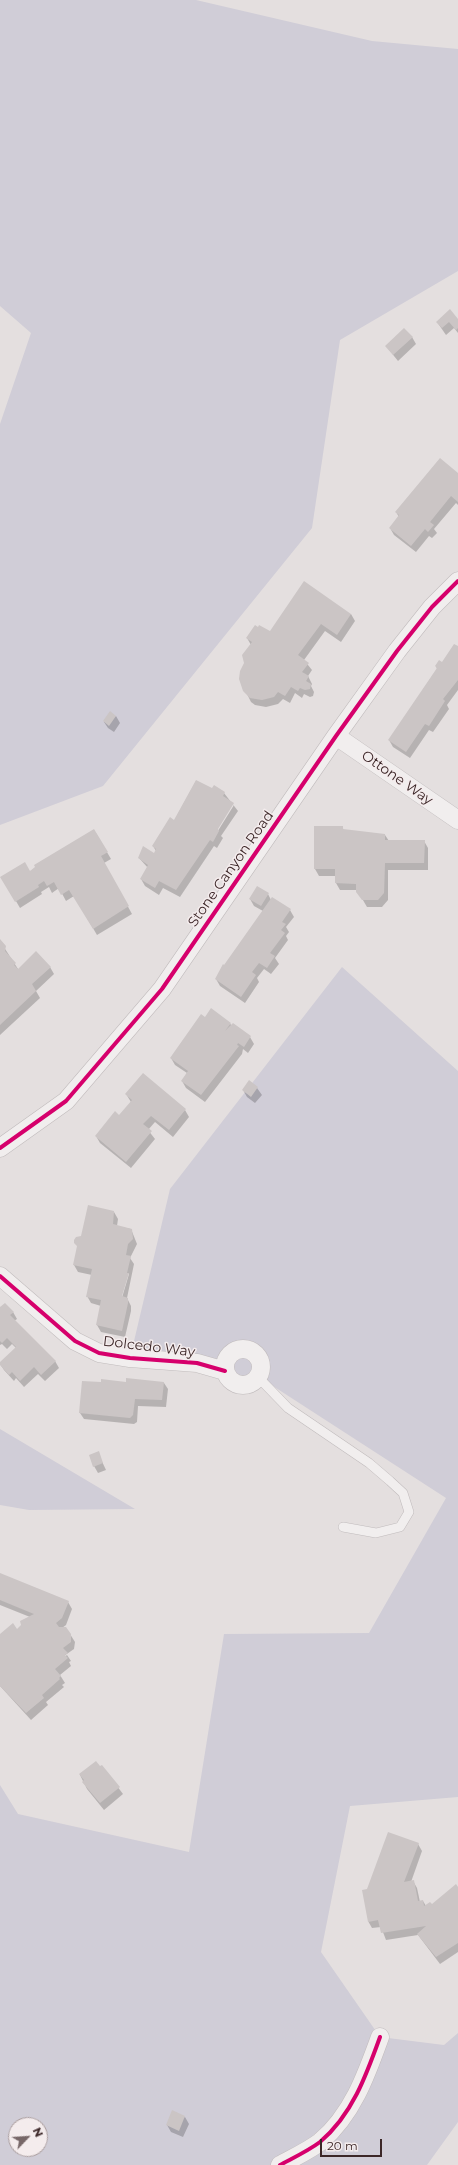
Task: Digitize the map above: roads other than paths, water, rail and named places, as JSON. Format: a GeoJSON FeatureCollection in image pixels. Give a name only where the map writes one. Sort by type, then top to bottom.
{"type":"FeatureCollection","features":[{"type":"Feature","properties":{"kind":"street","name":"Stone Canyon Road"},"geometry":{"type":"LineString","coordinates":[[0,1148],[66,1101],[162,989],[336,736],[397,651],[432,607],[458,581]]}},
{"type":"Feature","properties":{"kind":"street","name":"Ottone Way"},"geometry":{"type":"LineString","coordinates":[[336,736],[458,820]]}},
{"type":"Feature","properties":{"kind":"street","name":"Dolcedo Way"},"geometry":{"type":"LineString","coordinates":[[0,1276],[75,1341],[100,1353],[130,1358],[197,1363],[225,1371]]}},
{"type":"Feature","properties":{"kind":"street"},"geometry":{"type":"LineString","coordinates":[[244,1349],[257,1357],[261,1369],[258,1377],[251,1383],[239,1385],[231,1382],[225,1371],[227,1359],[230,1354],[244,1349]]}},
{"type":"Feature","properties":{"kind":"street"},"geometry":{"type":"LineString","coordinates":[[280,2165],[320,2142],[348,2111],[366,2076],[380,2037]]}},
{"type":"Feature","properties":{"kind":"lane"},"geometry":{"type":"LineString","coordinates":[[258,1377],[288,1408],[369,1463],[403,1493],[409,1512],[400,1527],[376,1533],[344,1527]]}}]}
